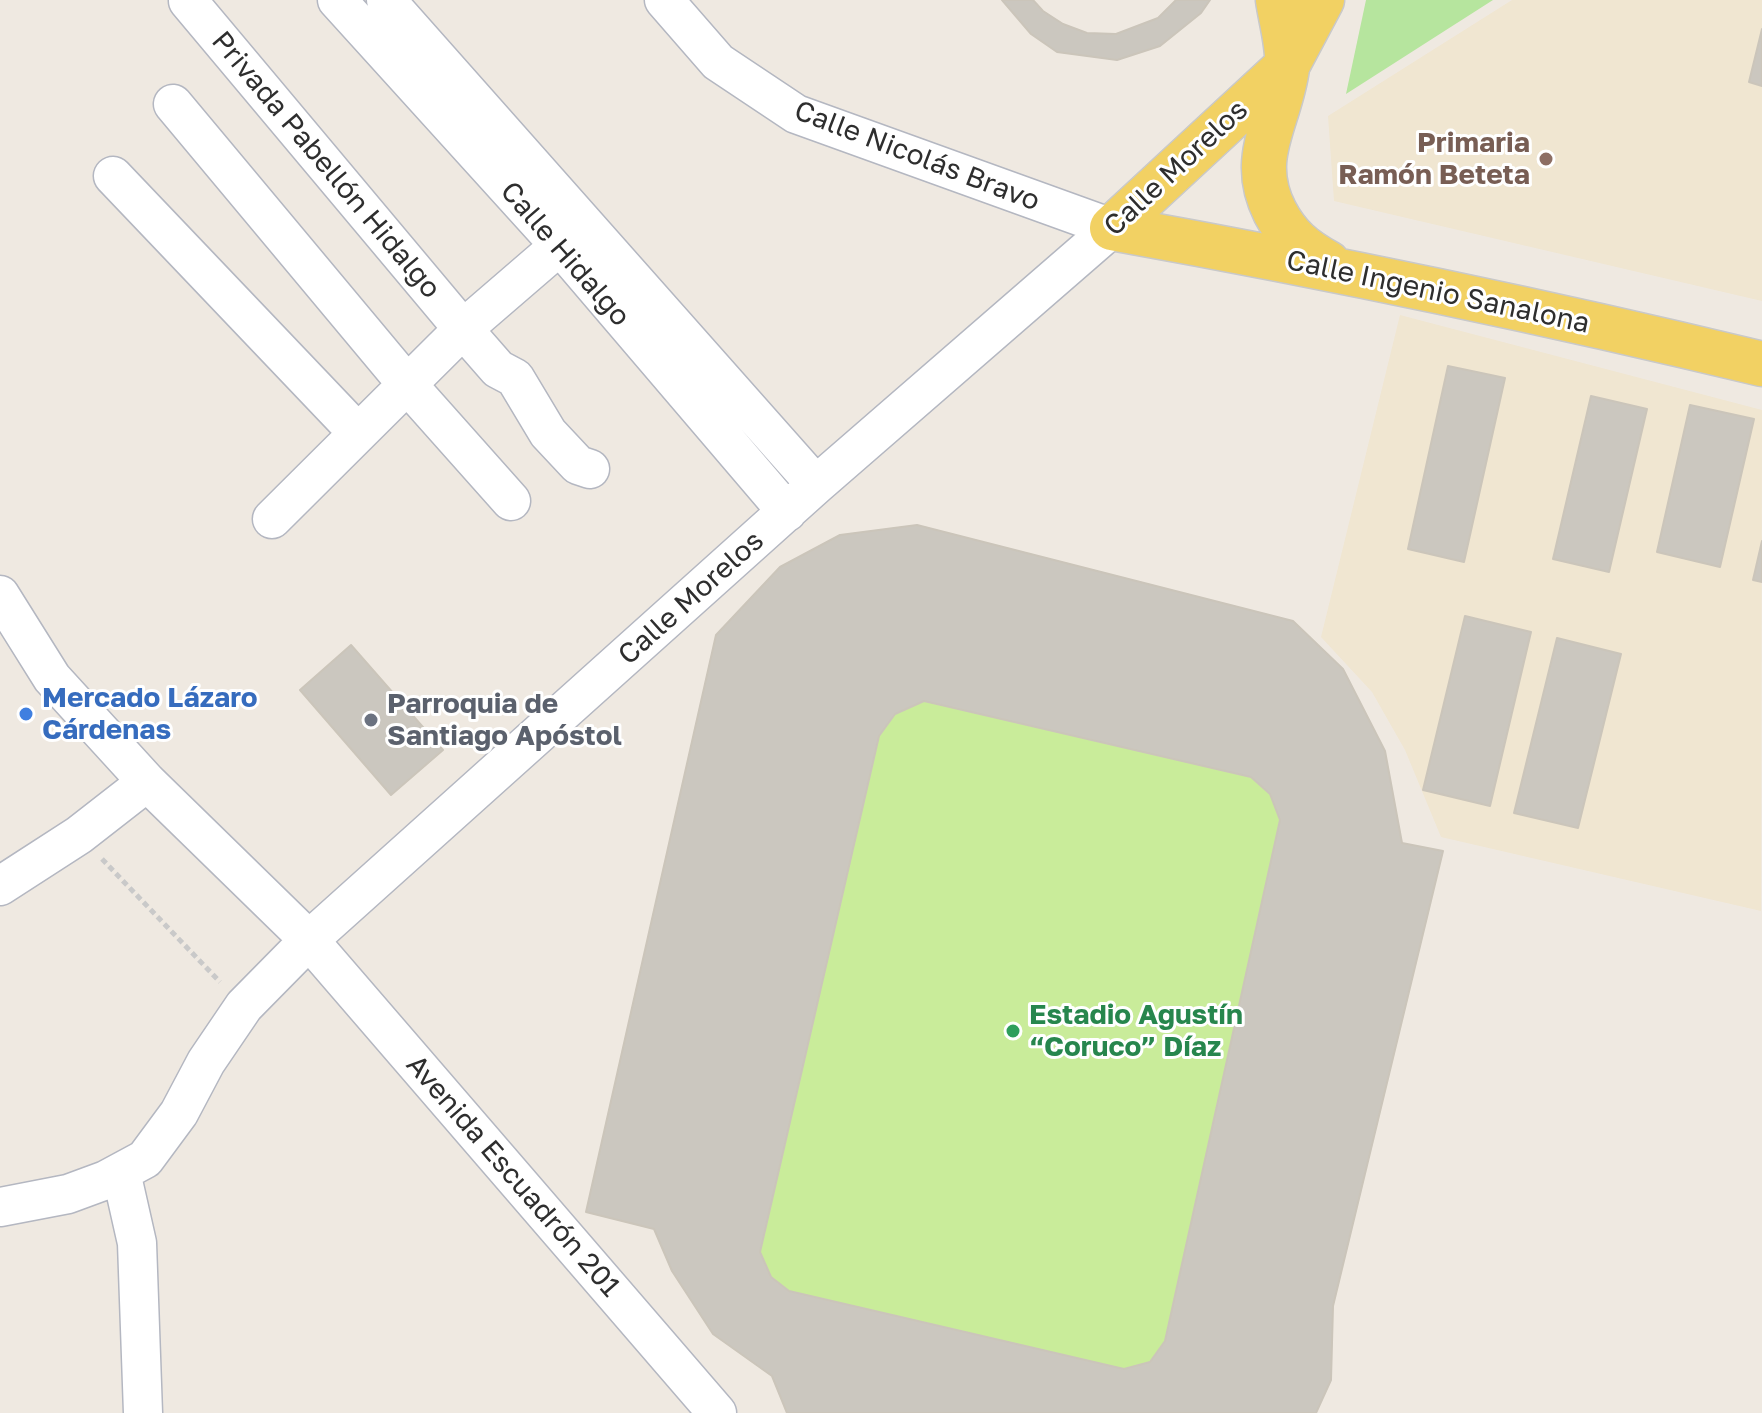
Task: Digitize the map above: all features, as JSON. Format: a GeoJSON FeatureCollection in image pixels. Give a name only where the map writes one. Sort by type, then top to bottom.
{"type":"FeatureCollection","features":[{"type":"Feature","properties":{"kind":"main road"},"geometry":{"type":"LineString","coordinates":[[1278,0],[1287,66],[1262,168],[1265,192],[1282,227],[1302,248],[1339,269]]}},
{"type":"Feature","properties":{"kind":"main road","name":"Calle Morelos"},"geometry":{"type":"LineString","coordinates":[[1112,228],[1287,66],[1322,0]]}},
{"type":"Feature","properties":{"kind":"main road","name":"Calle Ingenio Sanalona"},"geometry":{"type":"LineString","coordinates":[[1112,228],[1339,269],[1622,330],[1762,364]]}},
{"type":"Feature","properties":{"kind":"street","name":"Calle Hidalgo"},"geometry":{"type":"LineString","coordinates":[[337,0],[816,485]]}},
{"type":"Feature","properties":{"kind":"street","name":"Calle Hidalgo"},"geometry":{"type":"LineString","coordinates":[[386,0],[787,512]]}},
{"type":"Feature","properties":{"kind":"street","name":"Calle Nicolás Bravo"},"geometry":{"type":"LineString","coordinates":[[664,0],[718,62],[796,114],[1112,228]]}},
{"type":"Feature","properties":{"kind":"street","name":"Privada Pabellón Hidalgo"},"geometry":{"type":"LineString","coordinates":[[188,1],[463,329],[498,369],[515,378],[548,433],[578,465],[590,469]]}},
{"type":"Feature","properties":{"kind":"street"},"geometry":{"type":"LineString","coordinates":[[173,104],[406,383],[511,501]]}},
{"type":"Feature","properties":{"kind":"street"},"geometry":{"type":"LineString","coordinates":[[113,176],[357,432]]}},
{"type":"Feature","properties":{"kind":"street","name":"Calle Morelos"},"geometry":{"type":"LineString","coordinates":[[7,1195],[68,1194],[145,1159],[179,1113],[206,1062],[244,1006],[309,940],[816,485],[1112,228]]}},
{"type":"Feature","properties":{"kind":"street"},"geometry":{"type":"LineString","coordinates":[[272,519],[463,329],[572,235]]}},
{"type":"Feature","properties":{"kind":"street","name":"Avenida Escuadrón 201"},"geometry":{"type":"LineString","coordinates":[[0,595],[52,678],[147,782],[309,940],[717,1413]]}},
{"type":"Feature","properties":{"kind":"street"},"geometry":{"type":"LineString","coordinates":[[0,886],[79,835],[147,782]]}},
{"type":"Feature","properties":{"kind":"street"},"geometry":{"type":"LineString","coordinates":[[121,1172],[137,1243],[143,1413]]}},
{"type":"Feature","properties":{"kind":"path"},"geometry":{"type":"LineString","coordinates":[[79,835],[244,1006]]}},
{"type":"Feature","properties":{"kind":"shaded area","name":"Primaria Ramón Beteta"},"geometry":{"type":"Polygon","coordinates":[[[1512,0],[1762,0],[1762,301],[1334,201],[1328,116],[1512,0]]]}},
{"type":"Feature","properties":{"kind":"shaded area"},"geometry":{"type":"Polygon","coordinates":[[[1400,315],[1762,410],[1761,911],[1441,837],[1405,750],[1372,692],[1321,637],[1400,315]]]}},
{"type":"Feature","properties":{"kind":"green space"},"geometry":{"type":"Polygon","coordinates":[[[1366,0],[1493,0],[1346,94],[1366,0]]]}},
{"type":"Feature","properties":{"kind":"green space","name":"Estadio Agustín “Coruco” Díaz"},"geometry":{"type":"Polygon","coordinates":[[[917,525],[1293,621],[1343,669],[1385,751],[1402,843],[1443,851],[1333,1306],[1331,1380],[1316,1413],[787,1413],[772,1376],[713,1334],[672,1271],[654,1229],[586,1212],[716,635],[780,567],[840,535],[917,525]]]}},
{"type":"Feature","properties":{"kind":"building"},"geometry":{"type":"Polygon","coordinates":[[[1002,0],[1033,0],[1063,24],[1087,33],[1116,34],[1158,18],[1176,0],[1210,0],[1201,13],[1160,46],[1117,60],[1057,52],[1031,34],[1002,0]]]}},
{"type":"Feature","properties":{"kind":"building"},"geometry":{"type":"Polygon","coordinates":[[[1762,29],[1762,86],[1749,82],[1762,29]]]}},
{"type":"Feature","properties":{"kind":"building"},"geometry":{"type":"Polygon","coordinates":[[[1448,366],[1505,378],[1464,562],[1408,549],[1448,366]]]}},
{"type":"Feature","properties":{"kind":"building"},"geometry":{"type":"Polygon","coordinates":[[[1591,396],[1647,409],[1609,572],[1553,559],[1591,396]]]}},
{"type":"Feature","properties":{"kind":"building"},"geometry":{"type":"Polygon","coordinates":[[[1690,405],[1754,419],[1720,567],[1657,552],[1690,405]]]}},
{"type":"Feature","properties":{"kind":"building"},"geometry":{"type":"Polygon","coordinates":[[[917,525],[1293,621],[1343,669],[1385,751],[1402,843],[1443,851],[1333,1306],[1331,1380],[1316,1413],[787,1413],[772,1376],[713,1334],[672,1271],[654,1229],[586,1212],[716,635],[780,567],[840,535],[917,525]],[[924,701],[895,714],[879,736],[760,1252],[771,1277],[789,1291],[1124,1369],[1150,1362],[1165,1341],[1280,820],[1270,794],[1251,777],[924,701]]]}},
{"type":"Feature","properties":{"kind":"building"},"geometry":{"type":"Polygon","coordinates":[[[1762,541],[1762,582],[1753,580],[1762,541]]]}},
{"type":"Feature","properties":{"kind":"building"},"geometry":{"type":"Polygon","coordinates":[[[1465,616],[1531,632],[1490,806],[1423,790],[1465,616]]]}},
{"type":"Feature","properties":{"kind":"building"},"geometry":{"type":"Polygon","coordinates":[[[1557,638],[1621,654],[1578,828],[1514,813],[1557,638]]]}},
{"type":"Feature","properties":{"kind":"building","name":"Parroquia de Santiago Apóstol"},"geometry":{"type":"Polygon","coordinates":[[[351,645],[443,750],[391,795],[300,690],[351,645]]]}},
{"type":"Feature","properties":{"kind":"place","name":"Primaria Ramón Beteta"},"geometry":{"type":"Point","coordinates":[1546,159]}},
{"type":"Feature","properties":{"kind":"place","name":"Mercado Lázaro Cárdenas"},"geometry":{"type":"Point","coordinates":[26,714]}},
{"type":"Feature","properties":{"kind":"place","name":"Parroquia de Santiago Apóstol"},"geometry":{"type":"Point","coordinates":[371,720]}},
{"type":"Feature","properties":{"kind":"place","name":"Estadio Agustín “Coruco” Díaz"},"geometry":{"type":"Point","coordinates":[1013,1031]}}]}
